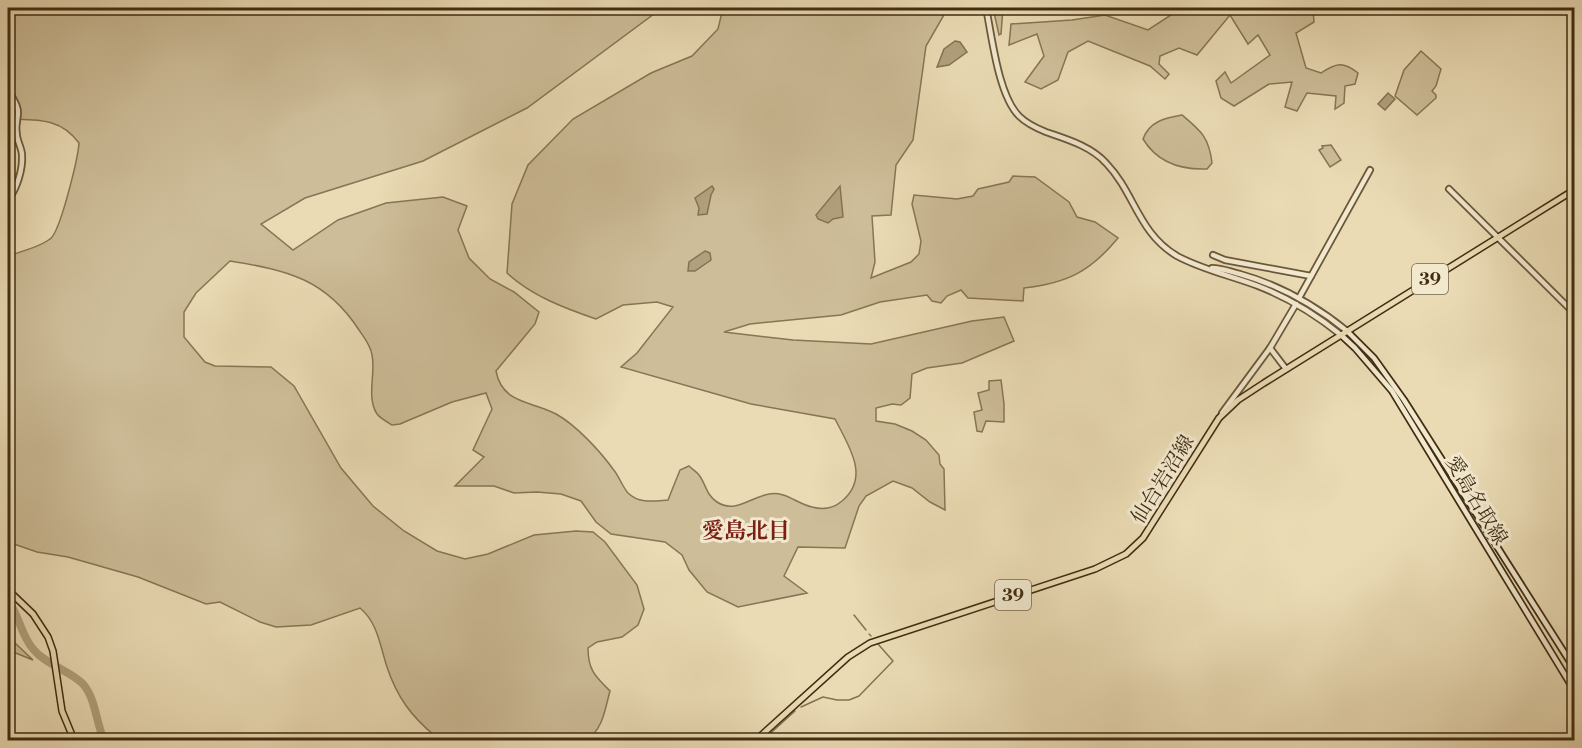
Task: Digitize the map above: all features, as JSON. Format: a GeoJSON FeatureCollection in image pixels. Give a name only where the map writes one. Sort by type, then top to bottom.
{"type":"FeatureCollection","features":[{"type":"Feature","properties":{"kind":"main road","name":"仙台岩沼線"},"geometry":{"type":"LineString","coordinates":[[756,741],[848,657],[870,643],[1004,597],[1095,569],[1126,554],[1143,538],[1219,418],[1238,400],[1575,190]]}},
{"type":"Feature","properties":{"kind":"main road"},"geometry":{"type":"LineString","coordinates":[[8,590],[38,620],[48,637],[53,651],[63,711],[74,741]]}},
{"type":"Feature","properties":{"kind":"street"},"geometry":{"type":"LineString","coordinates":[[986,8],[1003,86],[1011,105],[1019,116],[1032,126],[1097,154],[1113,171],[1142,222],[1155,238],[1178,256],[1209,268],[1218,268],[1251,277],[1298,301]]}},
{"type":"Feature","properties":{"kind":"street"},"geometry":{"type":"LineString","coordinates":[[8,200],[18,181],[22,155],[16,128],[20,111],[11,95]]}},
{"type":"Feature","properties":{"kind":"street"},"geometry":{"type":"LineString","coordinates":[[1219,418],[1270,348],[1370,170]]}},
{"type":"Feature","properties":{"kind":"street"},"geometry":{"type":"LineString","coordinates":[[1449,189],[1575,313]]}},
{"type":"Feature","properties":{"kind":"street"},"geometry":{"type":"LineString","coordinates":[[1214,255],[1224,260],[1311,276]]}},
{"type":"Feature","properties":{"kind":"street","name":"愛島名取線"},"geometry":{"type":"LineString","coordinates":[[1298,301],[1323,313],[1347,331],[1374,358],[1404,400],[1575,668]]}},
{"type":"Feature","properties":{"kind":"street","name":"愛島名取線"},"geometry":{"type":"LineString","coordinates":[[1298,301],[1355,348],[1392,391],[1575,690]]}},
{"type":"Feature","properties":{"kind":"street"},"geometry":{"type":"LineString","coordinates":[[1270,348],[1286,369]]}},
{"type":"Feature","properties":{"kind":"shaded area"},"geometry":{"type":"Polygon","coordinates":[[[8,8],[662,8],[527,108],[423,161],[305,198],[261,224],[293,250],[338,220],[386,203],[443,197],[467,206],[458,230],[469,258],[490,279],[514,292],[539,312],[535,324],[496,371],[499,382],[511,396],[556,414],[572,425],[601,454],[628,493],[637,499],[668,500],[680,470],[689,466],[699,475],[713,499],[730,506],[737,506],[769,494],[781,494],[812,507],[828,508],[842,501],[851,492],[855,482],[856,471],[851,450],[835,419],[751,404],[621,367],[637,353],[673,307],[657,302],[623,305],[596,319],[538,295],[507,273],[512,204],[528,165],[573,119],[651,73],[692,56],[718,29],[723,8],[948,8],[926,46],[913,140],[896,165],[891,215],[872,216],[875,262],[871,278],[911,262],[919,254],[921,241],[912,204],[914,195],[957,199],[973,196],[978,189],[1009,182],[1013,176],[1035,177],[1069,202],[1077,217],[1095,222],[1118,238],[1098,259],[1077,274],[1053,283],[1024,288],[1023,301],[968,298],[961,290],[947,296],[941,303],[932,301],[927,295],[880,302],[841,315],[750,324],[724,332],[793,340],[871,344],[972,321],[1004,317],[1014,341],[962,363],[927,368],[912,374],[910,398],[901,405],[892,404],[876,408],[876,421],[895,424],[912,431],[926,440],[939,455],[940,464],[944,469],[945,510],[912,488],[893,481],[866,496],[859,506],[845,548],[798,547],[784,576],[807,593],[738,607],[707,592],[689,570],[682,555],[665,542],[611,534],[596,522],[581,501],[561,494],[514,493],[494,486],[455,486],[484,457],[473,450],[492,409],[486,393],[452,402],[400,424],[392,425],[378,415],[374,407],[372,400],[373,362],[369,345],[333,299],[319,288],[287,273],[230,261],[196,293],[184,312],[184,337],[205,362],[215,366],[271,367],[294,386],[341,468],[373,506],[404,531],[437,551],[465,559],[488,554],[534,535],[576,531],[593,532],[605,542],[637,585],[644,609],[638,625],[622,637],[597,642],[588,648],[589,662],[593,672],[610,691],[600,725],[592,736],[586,740],[445,740],[442,735],[435,736],[426,729],[400,697],[387,667],[375,628],[360,608],[311,625],[276,627],[260,622],[220,602],[206,604],[138,577],[68,557],[37,552],[8,542],[8,257],[40,245],[54,234],[68,194],[79,143],[64,128],[56,124],[38,120],[8,119],[8,8]]]}},
{"type":"Feature","properties":{"kind":"shaded area"},"geometry":{"type":"Polygon","coordinates":[[[993,8],[1003,8],[1001,34],[999,35],[993,8]]]}},
{"type":"Feature","properties":{"kind":"shaded area"},"geometry":{"type":"Polygon","coordinates":[[[1201,8],[1322,8],[1313,10],[1314,22],[1296,33],[1306,68],[1321,73],[1335,65],[1344,65],[1358,73],[1355,84],[1345,86],[1344,103],[1335,109],[1336,96],[1307,93],[1297,111],[1285,107],[1292,82],[1269,84],[1234,106],[1221,98],[1216,81],[1225,72],[1231,83],[1270,55],[1258,35],[1248,44],[1230,15],[1197,55],[1179,48],[1160,56],[1159,64],[1169,74],[1165,79],[1150,66],[1088,41],[1068,52],[1058,80],[1041,89],[1025,82],[1044,56],[1037,34],[1009,45],[1011,24],[1072,20],[1105,15],[1148,30],[1177,11],[1201,8]]]}},
{"type":"Feature","properties":{"kind":"shaded area"},"geometry":{"type":"Polygon","coordinates":[[[955,41],[960,42],[967,52],[949,65],[937,67],[944,49],[955,41]]]}},
{"type":"Feature","properties":{"kind":"shaded area"},"geometry":{"type":"Polygon","coordinates":[[[1421,51],[1441,69],[1436,86],[1432,91],[1436,98],[1417,115],[1395,96],[1404,70],[1421,51]]]}},
{"type":"Feature","properties":{"kind":"shaded area"},"geometry":{"type":"Polygon","coordinates":[[[1388,93],[1395,99],[1385,110],[1378,104],[1388,93]]]}},
{"type":"Feature","properties":{"kind":"shaded area"},"geometry":{"type":"Polygon","coordinates":[[[1182,115],[1199,130],[1209,147],[1212,163],[1207,169],[1188,168],[1170,163],[1155,154],[1143,139],[1153,125],[1182,115]]]}},
{"type":"Feature","properties":{"kind":"shaded area"},"geometry":{"type":"Polygon","coordinates":[[[1331,145],[1341,160],[1330,167],[1319,150],[1323,148],[1322,146],[1331,145]]]}},
{"type":"Feature","properties":{"kind":"shaded area"},"geometry":{"type":"Polygon","coordinates":[[[712,186],[714,189],[707,214],[698,215],[699,208],[695,198],[712,186]]]}},
{"type":"Feature","properties":{"kind":"shaded area"},"geometry":{"type":"Polygon","coordinates":[[[840,186],[843,217],[833,219],[828,223],[818,219],[816,215],[840,186]]]}},
{"type":"Feature","properties":{"kind":"shaded area"},"geometry":{"type":"Polygon","coordinates":[[[705,251],[710,253],[711,260],[695,271],[688,271],[689,262],[705,251]]]}},
{"type":"Feature","properties":{"kind":"shaded area"},"geometry":{"type":"Polygon","coordinates":[[[1001,380],[1004,422],[986,421],[982,432],[977,431],[974,412],[982,410],[978,393],[989,390],[989,381],[1001,380]]]}},
{"type":"Feature","properties":{"kind":"shaded area"},"geometry":{"type":"Polygon","coordinates":[[[8,639],[14,642],[33,660],[8,650],[8,639]]]}},
{"type":"Feature","properties":{"kind":"waterway"},"geometry":{"type":"LineString","coordinates":[[8,600],[26,638],[38,655],[83,684],[93,704],[104,740]]}},
{"type":"Feature","properties":{"kind":"waterway"},"geometry":{"type":"LineString","coordinates":[[854,615],[866,630]]}},
{"type":"Feature","properties":{"kind":"waterway"},"geometry":{"type":"LineString","coordinates":[[801,707],[823,697],[849,700],[859,696],[893,661],[878,644]]}},
{"type":"Feature","properties":{"kind":"waterway"},"geometry":{"type":"LineString","coordinates":[[763,740],[795,711]]}},
{"type":"Feature","properties":{"kind":"district","name":"愛島北目"},"geometry":{"type":"Point","coordinates":[746,530]}}]}
